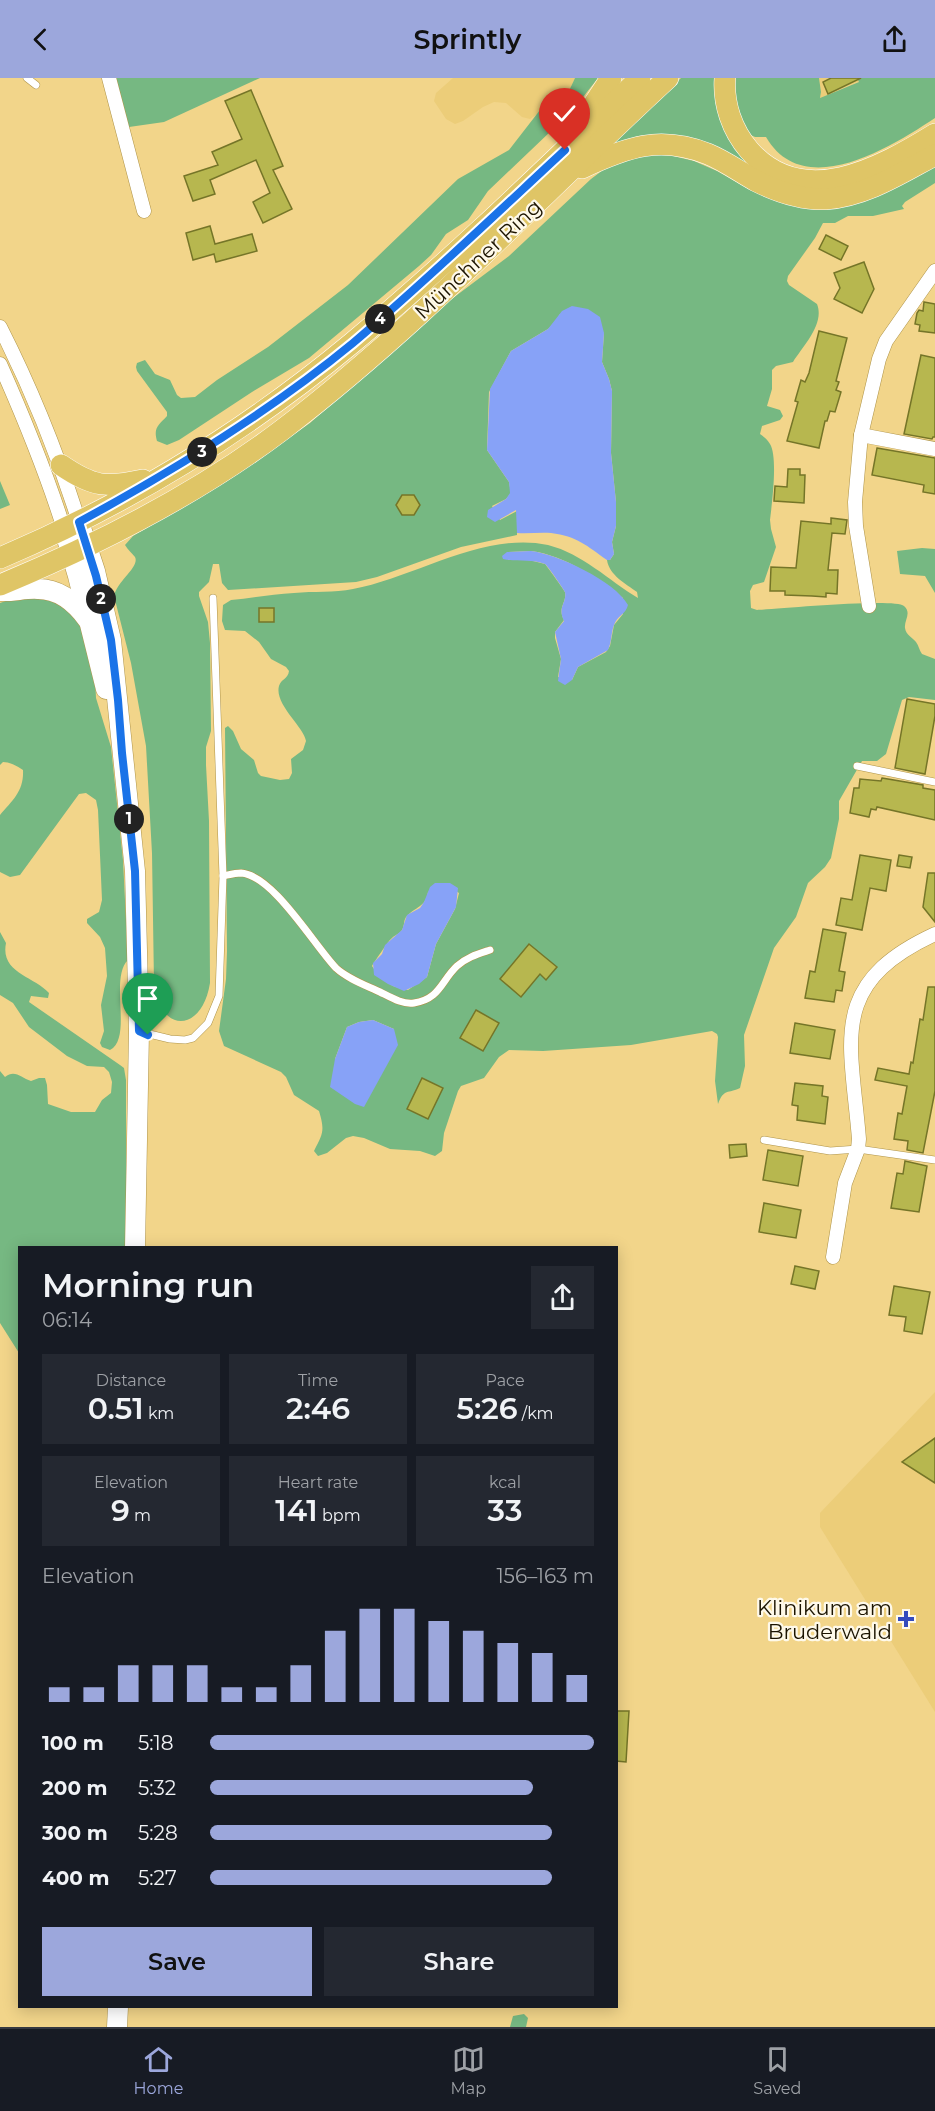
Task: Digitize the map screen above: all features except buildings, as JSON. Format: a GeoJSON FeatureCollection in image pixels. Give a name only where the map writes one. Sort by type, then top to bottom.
{"type":"FeatureCollection","features":[{"type":"Feature","properties":{"kind":"main road"},"geometry":{"type":"LineString","coordinates":[[565,150],[611,78]]}},
{"type":"Feature","properties":{"kind":"main road","name":"Münchner Ring"},"geometry":{"type":"LineString","coordinates":[[0,558],[71,526],[162,476],[215,444],[264,410],[360,336],[430,275],[640,78]]}},
{"type":"Feature","properties":{"kind":"main road","name":"Münchner Ring"},"geometry":{"type":"LineString","coordinates":[[0,585],[80,551],[205,482],[281,431],[368,360],[448,289],[668,78]]}},
{"type":"Feature","properties":{"kind":"main road"},"geometry":{"type":"LineString","coordinates":[[725,78],[727,106],[734,128],[743,143],[773,171],[792,177],[816,181],[843,178],[874,168],[909,151],[935,134]]}},
{"type":"Feature","properties":{"kind":"main road"},"geometry":{"type":"LineString","coordinates":[[566,176],[614,153],[635,146],[657,143],[675,145],[710,155],[765,185],[790,195],[825,199],[886,182],[935,155]]}},
{"type":"Feature","properties":{"kind":"main road"},"geometry":{"type":"LineString","coordinates":[[61,465],[82,479],[108,486],[162,476]]}},
{"type":"Feature","properties":{"kind":"main road"},"geometry":{"type":"LineString","coordinates":[[71,526],[111,640],[135,871],[139,1031],[135,1246]]}},
{"type":"Feature","properties":{"kind":"main road"},"geometry":{"type":"LineString","coordinates":[[80,551],[90,622],[122,753]]}},
{"type":"Feature","properties":{"kind":"main road"},"geometry":{"type":"LineString","coordinates":[[0,591],[49,590],[77,605],[90,622]]}},
{"type":"Feature","properties":{"kind":"main road"},"geometry":{"type":"LineString","coordinates":[[117,2027],[118,2008]]}},
{"type":"Feature","properties":{"kind":"street"},"geometry":{"type":"LineString","coordinates":[[109,78],[144,211]]}},
{"type":"Feature","properties":{"kind":"street"},"geometry":{"type":"LineString","coordinates":[[869,606],[856,526],[855,502],[861,435],[879,359],[886,341],[934,273]]}},
{"type":"Feature","properties":{"kind":"street"},"geometry":{"type":"LineString","coordinates":[[0,327],[36,403],[61,465],[71,526]]}},
{"type":"Feature","properties":{"kind":"street"},"geometry":{"type":"LineString","coordinates":[[0,364],[47,477],[71,526]]}},
{"type":"Feature","properties":{"kind":"street"},"geometry":{"type":"LineString","coordinates":[[861,435],[935,449]]}},
{"type":"Feature","properties":{"kind":"street"},"geometry":{"type":"LineString","coordinates":[[833,1257],[845,1183],[858,1149],[850,1041],[855,1006],[868,981],[888,961],[908,946],[935,934]]}},
{"type":"Feature","properties":{"kind":"lane"},"geometry":{"type":"LineString","coordinates":[[27,78],[36,85]]}},
{"type":"Feature","properties":{"kind":"lane"},"geometry":{"type":"LineString","coordinates":[[139,1031],[148,1035],[185,1040],[193,1038],[208,1023],[219,996],[223,876],[213,598]]}},
{"type":"Feature","properties":{"kind":"lane"},"geometry":{"type":"LineString","coordinates":[[857,766],[935,781]]}},
{"type":"Feature","properties":{"kind":"lane"},"geometry":{"type":"LineString","coordinates":[[223,876],[242,873],[261,882],[275,893],[336,968],[359,983],[404,1002],[413,1003],[437,994],[457,966],[470,957],[490,950]]}},
{"type":"Feature","properties":{"kind":"lane"},"geometry":{"type":"LineString","coordinates":[[764,1140],[830,1151],[858,1149],[935,1160]]}},
{"type":"Feature","properties":{"kind":"shaded area"},"geometry":{"type":"Polygon","coordinates":[[[453,78],[575,78],[568,93],[530,119],[522,117],[506,103],[494,102],[455,124],[446,119],[434,101],[436,93],[453,78]]]}},
{"type":"Feature","properties":{"kind":"shaded area"},"geometry":{"type":"Polygon","coordinates":[[[819,78],[857,78],[860,81],[820,98],[819,78]]]}},
{"type":"Feature","properties":{"kind":"shaded area","name":"Klinikum am Bruderwald"},"geometry":{"type":"Polygon","coordinates":[[[935,1392],[935,1712],[820,1527],[820,1513],[935,1392]]]}},
{"type":"Feature","properties":{"kind":"green space"},"geometry":{"type":"Polygon","coordinates":[[[113,78],[260,78],[164,122],[129,127],[126,124],[113,78]]]}},
{"type":"Feature","properties":{"kind":"green space"},"geometry":{"type":"Polygon","coordinates":[[[575,78],[598,78],[573,110],[488,191],[468,220],[446,234],[431,255],[419,266],[309,358],[179,440],[167,445],[157,441],[156,429],[167,416],[167,412],[137,371],[137,363],[145,360],[155,374],[170,380],[177,395],[181,398],[195,397],[268,347],[348,285],[458,179],[509,150],[540,110],[568,93],[575,78]]]}},
{"type":"Feature","properties":{"kind":"green space"},"geometry":{"type":"Polygon","coordinates":[[[681,78],[715,78],[729,136],[823,192],[662,134],[638,136],[611,146],[681,78]]]}},
{"type":"Feature","properties":{"kind":"green space"},"geometry":{"type":"Polygon","coordinates":[[[730,78],[819,78],[820,98],[859,82],[857,78],[935,78],[935,118],[872,154],[848,163],[825,167],[802,166],[782,156],[766,137],[755,137],[744,132],[730,78]]]}},
{"type":"Feature","properties":{"kind":"green space"},"geometry":{"type":"Polygon","coordinates":[[[639,154],[669,155],[694,161],[752,191],[935,159],[935,183],[905,202],[902,206],[904,209],[873,216],[848,216],[835,223],[823,223],[788,276],[789,285],[817,304],[819,312],[816,327],[793,362],[776,366],[772,370],[772,389],[767,406],[780,410],[783,416],[780,420],[762,426],[760,434],[770,444],[774,459],[770,520],[776,547],[764,582],[753,585],[750,591],[751,608],[757,610],[859,603],[904,606],[907,611],[905,628],[907,632],[916,642],[922,654],[935,659],[935,700],[909,697],[902,700],[886,754],[877,761],[862,761],[839,801],[839,819],[831,858],[808,883],[796,917],[774,948],[744,1035],[745,1066],[740,1088],[724,1093],[718,1104],[715,1081],[718,1037],[712,1031],[631,1045],[543,1051],[509,1050],[499,1057],[484,1078],[461,1086],[444,1133],[442,1151],[435,1156],[420,1151],[390,1149],[353,1136],[346,1138],[327,1153],[318,1156],[314,1151],[322,1132],[319,1111],[294,1095],[286,1077],[281,1072],[224,1046],[219,1031],[227,951],[225,728],[228,726],[233,731],[241,749],[254,760],[261,776],[280,780],[289,779],[292,773],[291,759],[303,750],[306,741],[285,708],[279,693],[279,686],[289,671],[271,659],[259,642],[245,631],[225,630],[222,621],[223,605],[231,600],[270,595],[353,589],[400,576],[474,550],[499,544],[524,542],[561,549],[595,568],[638,598],[637,592],[614,575],[607,560],[610,560],[614,554],[612,542],[616,526],[616,502],[611,453],[612,391],[602,362],[604,333],[560,314],[548,329],[511,351],[489,392],[487,450],[509,482],[511,493],[506,499],[492,506],[500,520],[517,511],[517,535],[461,547],[377,577],[356,582],[228,590],[222,583],[219,564],[213,564],[209,582],[199,592],[208,622],[210,643],[211,731],[206,747],[206,765],[209,821],[210,983],[206,999],[199,1011],[181,1021],[172,1019],[164,1012],[154,984],[152,853],[146,746],[131,663],[114,596],[136,561],[125,545],[133,536],[227,481],[310,423],[449,301],[509,256],[603,170],[639,154]],[[531,551],[508,552],[508,560],[525,559],[545,564],[565,592],[561,612],[564,620],[555,632],[561,659],[558,677],[572,680],[578,667],[606,652],[610,646],[614,625],[623,614],[623,598],[591,575],[568,563],[531,551]],[[444,883],[428,892],[425,901],[407,916],[401,931],[390,940],[372,966],[379,976],[396,987],[408,990],[427,977],[436,944],[455,909],[459,893],[444,883]],[[373,1020],[347,1027],[335,1059],[394,1029],[373,1020]]]}},
{"type":"Feature","properties":{"kind":"green space"},"geometry":{"type":"Polygon","coordinates":[[[0,481],[10,505],[0,509],[0,481]]]}},
{"type":"Feature","properties":{"kind":"green space"},"geometry":{"type":"Polygon","coordinates":[[[935,549],[935,593],[925,576],[900,574],[897,551],[935,549]]]}},
{"type":"Feature","properties":{"kind":"green space"},"geometry":{"type":"Polygon","coordinates":[[[33,594],[69,606],[85,633],[95,677],[96,698],[111,747],[123,860],[128,960],[120,980],[120,1033],[117,1043],[110,1050],[102,1047],[100,1043],[104,1031],[101,1005],[107,976],[105,948],[100,937],[87,923],[87,919],[99,912],[102,900],[96,800],[86,793],[79,794],[20,875],[10,877],[0,872],[0,815],[20,790],[23,770],[8,763],[3,762],[0,765],[0,603],[33,594]]]}},
{"type":"Feature","properties":{"kind":"green space"},"geometry":{"type":"Polygon","coordinates":[[[0,932],[6,943],[8,961],[13,968],[49,993],[48,998],[31,996],[29,1002],[124,1068],[126,1080],[126,1246],[18,1246],[18,1351],[0,1323],[0,1071],[5,1077],[15,1074],[31,1081],[45,1078],[48,1104],[71,1112],[95,1112],[102,1100],[111,1093],[112,1082],[109,1072],[104,1067],[87,1066],[67,1056],[29,1027],[13,1003],[0,995],[0,932]]]}},
{"type":"Feature","properties":{"kind":"green space"},"geometry":{"type":"Polygon","coordinates":[[[524,2014],[528,2018],[526,2027],[510,2027],[513,2016],[524,2014]]]}},
{"type":"Feature","properties":{"kind":"water"},"geometry":{"type":"Polygon","coordinates":[[[572,306],[588,309],[600,317],[604,333],[602,362],[612,391],[611,453],[616,502],[616,526],[612,542],[614,554],[610,560],[581,542],[568,537],[551,533],[517,533],[516,510],[495,522],[487,517],[488,510],[506,499],[510,493],[509,482],[487,450],[490,389],[511,351],[548,329],[562,311],[572,306]]]}},
{"type":"Feature","properties":{"kind":"water"},"geometry":{"type":"Polygon","coordinates":[[[531,551],[555,557],[584,570],[611,587],[628,605],[614,625],[608,650],[578,667],[572,680],[565,685],[558,681],[561,659],[555,632],[564,621],[561,612],[565,592],[545,564],[503,559],[502,556],[507,552],[531,551]]]}},
{"type":"Feature","properties":{"kind":"water"},"geometry":{"type":"Polygon","coordinates":[[[435,883],[450,883],[458,888],[456,907],[436,944],[427,977],[419,984],[404,991],[374,975],[373,963],[382,954],[385,945],[402,930],[407,915],[420,908],[430,887],[435,883]]]}},
{"type":"Feature","properties":{"kind":"water"},"geometry":{"type":"Polygon","coordinates":[[[373,1020],[394,1029],[398,1045],[364,1107],[355,1104],[330,1087],[335,1059],[347,1027],[373,1020]]]}},
{"type":"Feature","properties":{"kind":"place","name":"Klinikum am Bruderwald"},"geometry":{"type":"Point","coordinates":[906,1619]}},
{"type":"Feature","properties":{"kind":"route"},"geometry":{"type":"LineString","coordinates":[[148,1035],[139,1031],[135,871],[111,640],[96,576],[79,522],[215,444],[351,344],[430,275],[565,150]]}}]}
